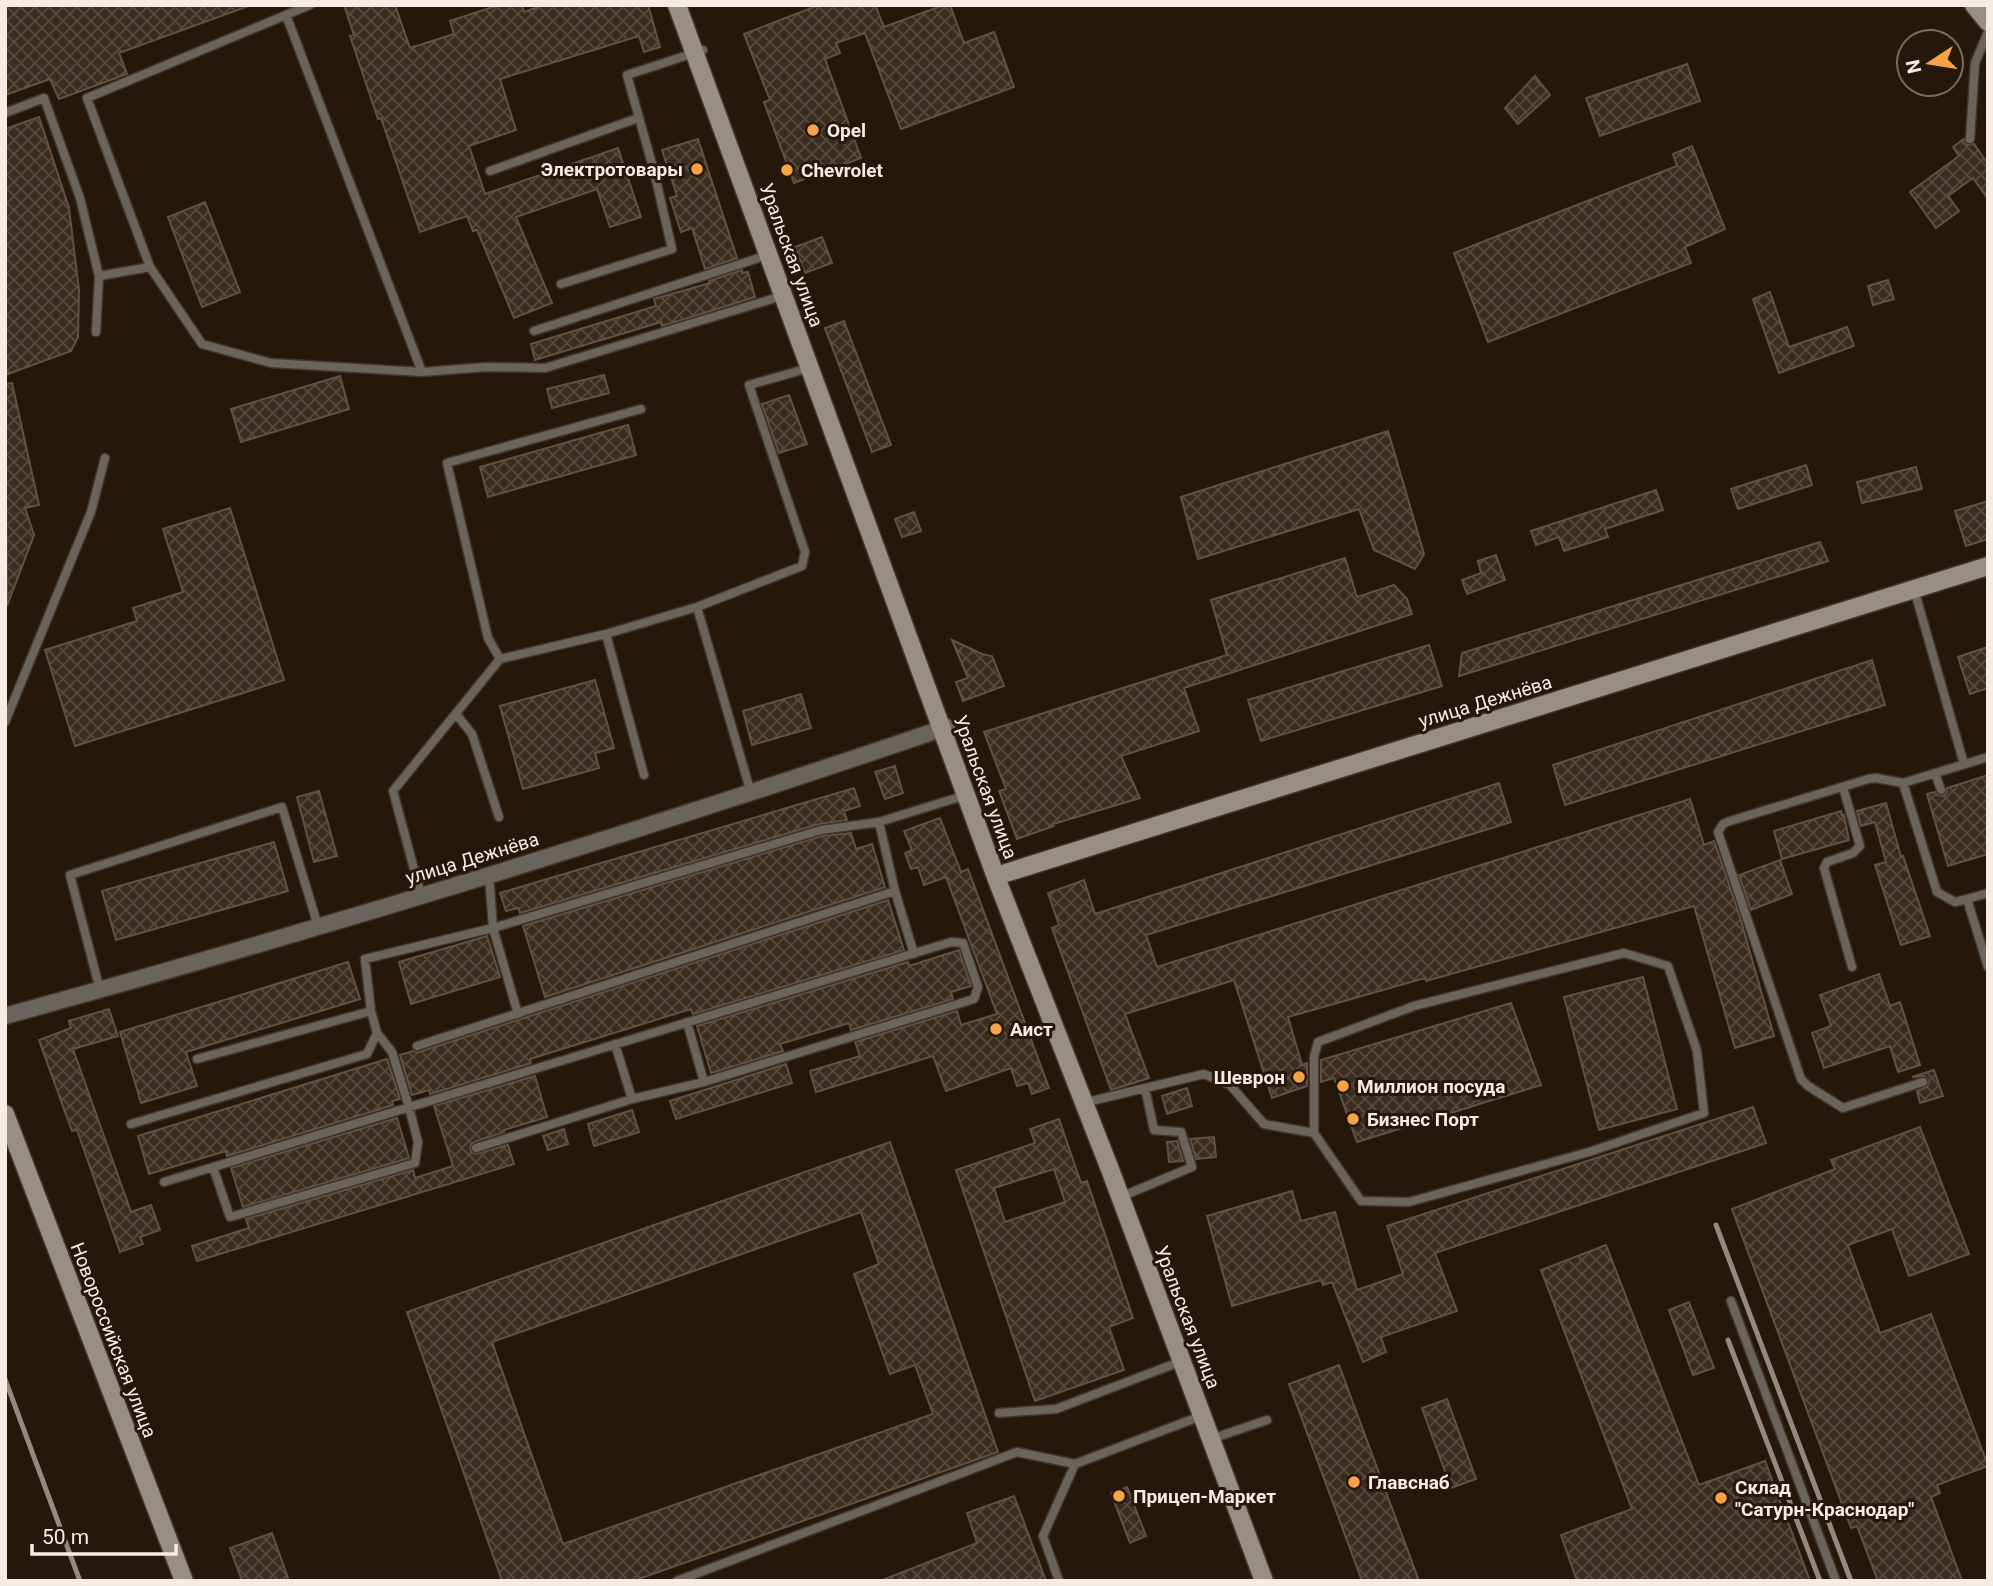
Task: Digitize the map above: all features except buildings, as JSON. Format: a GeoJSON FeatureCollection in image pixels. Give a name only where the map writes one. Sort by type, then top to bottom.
{"type":"FeatureCollection","features":[{"type":"Feature","properties":{"kind":"main road","name":"Уральская улица"},"geometry":{"type":"LineString","coordinates":[[677,5],[699,51]]}},
{"type":"Feature","properties":{"kind":"main road","name":"Уральская улица"},"geometry":{"type":"LineString","coordinates":[[686,5],[699,51],[944,728],[1266,1581]]}},
{"type":"Feature","properties":{"kind":"main road"},"geometry":{"type":"LineString","coordinates":[[1974,5],[1988,22]]}},
{"type":"Feature","properties":{"kind":"main road","name":"улица Дежнёва"},"geometry":{"type":"LineString","coordinates":[[999,874],[1988,566]]}},
{"type":"Feature","properties":{"kind":"main road","name":"Уральская улица"},"geometry":{"type":"LineString","coordinates":[[944,728],[966,795],[1123,1196],[1266,1581]]}},
{"type":"Feature","properties":{"kind":"main road","name":"Новороссийская улица"},"geometry":{"type":"LineString","coordinates":[[5,1114],[184,1581]]}},
{"type":"Feature","properties":{"kind":"street","name":"улица Дежнёва"},"geometry":{"type":"LineString","coordinates":[[5,1016],[488,875],[751,793],[944,728]]}},
{"type":"Feature","properties":{"kind":"lane"},"geometry":{"type":"LineString","coordinates":[[310,5],[87,99],[150,267],[202,344],[271,363],[422,372],[486,367],[545,368],[787,294]]}},
{"type":"Feature","properties":{"kind":"lane"},"geometry":{"type":"LineString","coordinates":[[286,15],[422,372]]}},
{"type":"Feature","properties":{"kind":"lane"},"geometry":{"type":"LineString","coordinates":[[1970,139],[1975,63],[1988,32]]}},
{"type":"Feature","properties":{"kind":"lane"},"geometry":{"type":"LineString","coordinates":[[561,284],[672,249],[654,170],[627,75],[699,51]]}},
{"type":"Feature","properties":{"kind":"lane"},"geometry":{"type":"LineString","coordinates":[[5,113],[44,98],[80,198],[99,276],[96,332]]}},
{"type":"Feature","properties":{"kind":"lane"},"geometry":{"type":"LineString","coordinates":[[491,172],[638,118]]}},
{"type":"Feature","properties":{"kind":"lane"},"geometry":{"type":"LineString","coordinates":[[534,331],[772,254]]}},
{"type":"Feature","properties":{"kind":"lane"},"geometry":{"type":"LineString","coordinates":[[99,276],[150,267]]}},
{"type":"Feature","properties":{"kind":"lane"},"geometry":{"type":"LineString","coordinates":[[421,895],[393,791],[500,659],[606,634],[697,607],[802,566],[805,552],[749,385],[813,366]]}},
{"type":"Feature","properties":{"kind":"lane"},"geometry":{"type":"LineString","coordinates":[[500,659],[488,638],[447,463],[641,409]]}},
{"type":"Feature","properties":{"kind":"lane"},"geometry":{"type":"LineString","coordinates":[[5,722],[91,512],[106,458]]}},
{"type":"Feature","properties":{"kind":"lane"},"geometry":{"type":"LineString","coordinates":[[1914,589],[1964,764]]}},
{"type":"Feature","properties":{"kind":"lane"},"geometry":{"type":"LineString","coordinates":[[697,607],[751,793]]}},
{"type":"Feature","properties":{"kind":"lane"},"geometry":{"type":"LineString","coordinates":[[606,634],[644,775]]}},
{"type":"Feature","properties":{"kind":"lane"},"geometry":{"type":"LineString","coordinates":[[456,714],[472,734],[499,817]]}},
{"type":"Feature","properties":{"kind":"lane"},"geometry":{"type":"LineString","coordinates":[[1923,1082],[1843,1108],[1801,1079],[1718,832],[1723,824],[1843,787],[1876,778],[1903,783],[1988,757]]}},
{"type":"Feature","properties":{"kind":"lane"},"geometry":{"type":"LineString","coordinates":[[1935,773],[1941,790]]}},
{"type":"Feature","properties":{"kind":"lane"},"geometry":{"type":"LineString","coordinates":[[1903,783],[1937,892],[1955,902],[1988,893]]}},
{"type":"Feature","properties":{"kind":"lane"},"geometry":{"type":"LineString","coordinates":[[1843,787],[1860,846],[1853,853],[1827,862],[1824,868],[1852,967]]}},
{"type":"Feature","properties":{"kind":"lane"},"geometry":{"type":"LineString","coordinates":[[213,1167],[230,1217],[415,1163],[418,1142],[393,1052],[377,1033],[371,1011],[365,959],[493,928],[821,830],[879,822],[966,795]]}},
{"type":"Feature","properties":{"kind":"lane"},"geometry":{"type":"LineString","coordinates":[[100,990],[70,875],[282,807],[318,926]]}},
{"type":"Feature","properties":{"kind":"lane"},"geometry":{"type":"LineString","coordinates":[[879,822],[895,891],[914,954]]}},
{"type":"Feature","properties":{"kind":"lane"},"geometry":{"type":"LineString","coordinates":[[488,875],[493,928],[518,1014]]}},
{"type":"Feature","properties":{"kind":"lane"},"geometry":{"type":"LineString","coordinates":[[417,1046],[895,891]]}},
{"type":"Feature","properties":{"kind":"lane"},"geometry":{"type":"LineString","coordinates":[[1967,899],[1988,967]]}},
{"type":"Feature","properties":{"kind":"lane"},"geometry":{"type":"LineString","coordinates":[[164,1182],[951,942],[963,943],[978,987],[974,999],[704,1082],[632,1099],[476,1148]]}},
{"type":"Feature","properties":{"kind":"lane"},"geometry":{"type":"LineString","coordinates":[[1087,1102],[1205,1074],[1230,1085],[1265,1124],[1314,1133],[1361,1201],[1409,1202],[1589,1152],[1704,1113],[1698,1051],[1668,966],[1624,953],[1414,1006],[1318,1042],[1314,1057],[1314,1133]]}},
{"type":"Feature","properties":{"kind":"lane"},"geometry":{"type":"LineString","coordinates":[[197,1059],[371,1011]]}},
{"type":"Feature","properties":{"kind":"lane"},"geometry":{"type":"LineString","coordinates":[[687,1022],[704,1082]]}},
{"type":"Feature","properties":{"kind":"lane"},"geometry":{"type":"LineString","coordinates":[[131,1124],[367,1054],[377,1033]]}},
{"type":"Feature","properties":{"kind":"lane"},"geometry":{"type":"LineString","coordinates":[[615,1044],[632,1099]]}},
{"type":"Feature","properties":{"kind":"lane"},"geometry":{"type":"LineString","coordinates":[[1123,1196],[1192,1167],[1181,1132],[1154,1129],[1145,1088]]}},
{"type":"Feature","properties":{"kind":"lane"},"geometry":{"type":"LineString","coordinates":[[1731,1301],[1836,1581]]}},
{"type":"Feature","properties":{"kind":"lane"},"geometry":{"type":"LineString","coordinates":[[999,1413],[1056,1409],[1182,1361]]}},
{"type":"Feature","properties":{"kind":"lane"},"geometry":{"type":"LineString","coordinates":[[677,1581],[1017,1452],[1075,1464],[1204,1415]]}},
{"type":"Feature","properties":{"kind":"lane"},"geometry":{"type":"LineString","coordinates":[[1214,1438],[1267,1420]]}},
{"type":"Feature","properties":{"kind":"lane"},"geometry":{"type":"LineString","coordinates":[[1059,1581],[1043,1536],[1075,1464]]}},
{"type":"Feature","properties":{"kind":"railway"},"geometry":{"type":"LineString","coordinates":[[1716,1225],[1851,1581]]}},
{"type":"Feature","properties":{"kind":"railway"},"geometry":{"type":"LineString","coordinates":[[1728,1340],[1820,1581]]}},
{"type":"Feature","properties":{"kind":"railway"},"geometry":{"type":"LineString","coordinates":[[5,1379],[80,1581]]}},
{"type":"Feature","properties":{"kind":"place","name":"Opel"},"geometry":{"type":"Point","coordinates":[813,130]}},
{"type":"Feature","properties":{"kind":"place","name":"Электротовары"},"geometry":{"type":"Point","coordinates":[697,169]}},
{"type":"Feature","properties":{"kind":"place","name":"Chevrolet"},"geometry":{"type":"Point","coordinates":[787,170]}},
{"type":"Feature","properties":{"kind":"place","name":"Аист"},"geometry":{"type":"Point","coordinates":[996,1029]}},
{"type":"Feature","properties":{"kind":"place","name":"Шеврон"},"geometry":{"type":"Point","coordinates":[1299,1077]}},
{"type":"Feature","properties":{"kind":"place","name":"Миллион посуда"},"geometry":{"type":"Point","coordinates":[1343,1086]}},
{"type":"Feature","properties":{"kind":"place","name":"Бизнес Порт"},"geometry":{"type":"Point","coordinates":[1353,1119]}},
{"type":"Feature","properties":{"kind":"place","name":"Главснаб"},"geometry":{"type":"Point","coordinates":[1354,1482]}},
{"type":"Feature","properties":{"kind":"place","name":"Прицеп-Маркет"},"geometry":{"type":"Point","coordinates":[1119,1496]}},
{"type":"Feature","properties":{"kind":"place","name":"Склад \"Сатурн-Краснодар\""},"geometry":{"type":"Point","coordinates":[1721,1498]}}]}
